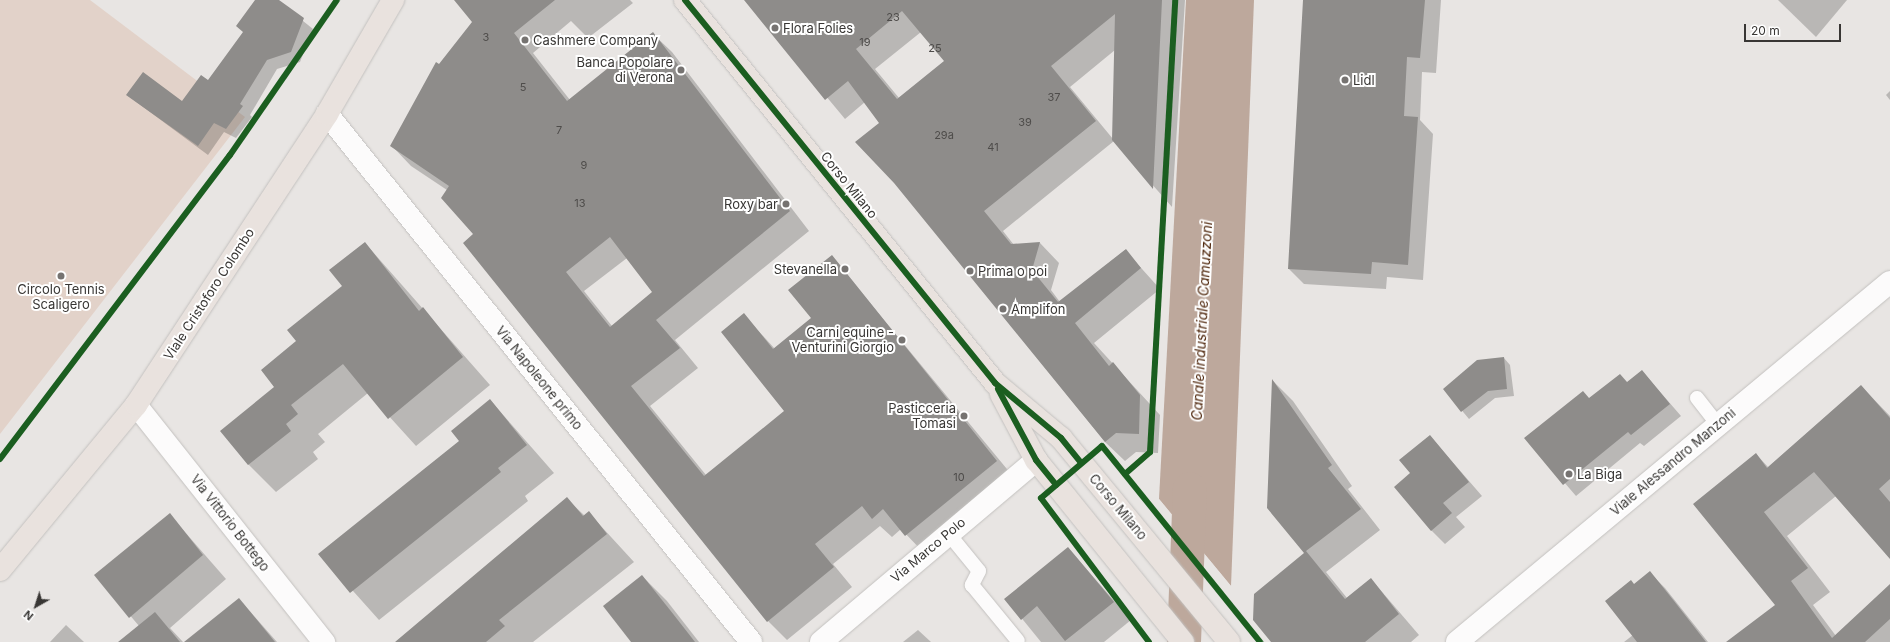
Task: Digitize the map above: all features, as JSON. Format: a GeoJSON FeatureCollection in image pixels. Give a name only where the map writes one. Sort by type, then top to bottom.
{"type":"FeatureCollection","features":[{"type":"Feature","properties":{"kind":"main road","name":"Viale Cristoforo Colombo"},"geometry":{"type":"LineString","coordinates":[[0,570],[136,405],[326,114],[393,0]]}},
{"type":"Feature","properties":{"kind":"main road","name":"Corso Milano"},"geometry":{"type":"LineString","coordinates":[[685,0],[996,383],[1060,438],[1229,642]]}},
{"type":"Feature","properties":{"kind":"main road","name":"Corso Milano"},"geometry":{"type":"LineString","coordinates":[[996,383],[1036,460],[1182,642]]}},
{"type":"Feature","properties":{"kind":"street","name":"Via Napoleone primo"},"geometry":{"type":"LineString","coordinates":[[326,114],[750,642]]}},
{"type":"Feature","properties":{"kind":"street","name":"Viale Alessandro Manzoni"},"geometry":{"type":"LineString","coordinates":[[1457,642],[1890,282]]}},
{"type":"Feature","properties":{"kind":"street","name":"Via Vittorio Bottego"},"geometry":{"type":"LineString","coordinates":[[136,405],[324,642]]}},
{"type":"Feature","properties":{"kind":"street","name":"Via Marco Polo"},"geometry":{"type":"LineString","coordinates":[[821,642],[1036,460]]}},
{"type":"Feature","properties":{"kind":"lane"},"geometry":{"type":"LineString","coordinates":[[1697,398],[1718,424]]}},
{"type":"Feature","properties":{"kind":"lane"},"geometry":{"type":"LineString","coordinates":[[948,533],[979,571],[972,585],[1018,641]]}},
{"type":"Feature","properties":{"kind":"shaded area","name":"Circolo Tennis Scaligero"},"geometry":{"type":"Polygon","coordinates":[[[0,0],[90,0],[245,117],[0,434],[0,0]]]}},
{"type":"Feature","properties":{"kind":"water"},"geometry":{"type":"Polygon","coordinates":[[[1186,0],[1254,0],[1231,586],[1159,499],[1186,0]]]}},
{"type":"Feature","properties":{"kind":"pier"},"geometry":{"type":"Polygon","coordinates":[[[1159,499],[1231,586],[1231,588],[1159,502],[1159,499]]]}},
{"type":"Feature","properties":{"kind":"building"},"geometry":{"type":"Polygon","coordinates":[[[255,0],[279,0],[304,18],[291,52],[267,60],[240,104],[243,106],[226,129],[214,123],[198,146],[126,95],[143,72],[182,101],[201,75],[208,80],[243,32],[236,26],[255,0]]]}},
{"type":"Feature","properties":{"kind":"building"},"geometry":{"type":"Polygon","coordinates":[[[454,0],[555,0],[514,33],[567,101],[653,32],[790,211],[656,320],[680,348],[631,386],[704,476],[784,411],[721,332],[744,313],[773,349],[811,318],[788,290],[832,255],[997,461],[905,536],[883,509],[872,519],[862,506],[815,544],[834,567],[767,622],[463,243],[473,234],[441,198],[449,186],[390,146],[436,62],[439,64],[472,22],[454,0]],[[610,237],[566,272],[610,327],[652,292],[610,237]]]}},
{"type":"Feature","properties":{"kind":"building"},"geometry":{"type":"Polygon","coordinates":[[[744,0],[1162,0],[1153,189],[1112,140],[1115,14],[1051,66],[1096,121],[984,211],[1011,244],[1040,242],[1032,270],[1058,302],[1126,249],[1141,268],[1075,323],[1109,366],[1113,362],[1140,395],[1139,434],[1116,433],[1105,442],[894,183],[855,142],[879,123],[848,81],[825,100],[744,0]],[[902,11],[856,49],[897,99],[944,61],[902,11]]]}},
{"type":"Feature","properties":{"kind":"building"},"geometry":{"type":"Polygon","coordinates":[[[1303,0],[1425,0],[1420,58],[1407,57],[1404,116],[1418,117],[1408,265],[1372,262],[1371,274],[1288,269],[1303,0]]]}},
{"type":"Feature","properties":{"kind":"building"},"geometry":{"type":"Polygon","coordinates":[[[365,242],[419,311],[423,307],[463,357],[388,419],[343,364],[291,405],[298,414],[286,424],[291,431],[248,465],[220,431],[274,387],[261,370],[296,341],[287,330],[342,286],[329,270],[365,242]]]}},
{"type":"Feature","properties":{"kind":"building"},"geometry":{"type":"Polygon","coordinates":[[[1504,357],[1507,389],[1488,391],[1461,412],[1443,389],[1477,360],[1504,357]]]}},
{"type":"Feature","properties":{"kind":"building"},"geometry":{"type":"Polygon","coordinates":[[[1642,370],[1670,404],[1631,435],[1628,432],[1563,485],[1524,438],[1583,391],[1589,398],[1620,374],[1627,382],[1642,370]]]}},
{"type":"Feature","properties":{"kind":"building"},"geometry":{"type":"Polygon","coordinates":[[[1272,379],[1332,465],[1328,468],[1361,509],[1306,551],[1345,599],[1371,578],[1399,614],[1365,642],[1271,642],[1253,620],[1254,594],[1304,553],[1267,508],[1272,379]]]}},
{"type":"Feature","properties":{"kind":"building"},"geometry":{"type":"Polygon","coordinates":[[[1861,385],[1890,418],[1890,479],[1879,489],[1890,502],[1890,559],[1814,472],[1764,512],[1808,568],[1791,581],[1832,638],[1890,584],[1890,619],[1865,642],[1726,642],[1775,605],[1693,504],[1756,453],[1767,468],[1861,385]]]}},
{"type":"Feature","properties":{"kind":"building"},"geometry":{"type":"Polygon","coordinates":[[[490,399],[527,445],[498,468],[501,472],[350,593],[318,554],[459,441],[451,431],[490,399]]]}},
{"type":"Feature","properties":{"kind":"building"},"geometry":{"type":"Polygon","coordinates":[[[1430,435],[1469,482],[1443,503],[1452,513],[1431,531],[1394,487],[1410,473],[1399,460],[1430,435]]]}},
{"type":"Feature","properties":{"kind":"building"},"geometry":{"type":"Polygon","coordinates":[[[567,497],[583,516],[589,511],[607,534],[499,620],[505,626],[486,642],[395,642],[567,497]]]}},
{"type":"Feature","properties":{"kind":"building"},"geometry":{"type":"Polygon","coordinates":[[[170,513],[203,555],[129,618],[94,575],[170,513]]]}},
{"type":"Feature","properties":{"kind":"building"},"geometry":{"type":"Polygon","coordinates":[[[1068,547],[1114,602],[1065,641],[1037,606],[1021,620],[1004,599],[1068,547]]]}},
{"type":"Feature","properties":{"kind":"building"},"geometry":{"type":"Polygon","coordinates":[[[1650,571],[1706,642],[1637,642],[1605,601],[1631,580],[1634,584],[1650,571]]]}},
{"type":"Feature","properties":{"kind":"building"},"geometry":{"type":"Polygon","coordinates":[[[642,575],[695,642],[631,642],[603,606],[642,575]]]}},
{"type":"Feature","properties":{"kind":"building"},"geometry":{"type":"Polygon","coordinates":[[[239,598],[275,642],[184,642],[239,598]]]}},
{"type":"Feature","properties":{"kind":"building"},"geometry":{"type":"Polygon","coordinates":[[[155,612],[180,642],[118,642],[155,612]]]}},
{"type":"Feature","properties":{"kind":"waterway","name":"Canale industriale Camuzzoni"},"geometry":{"type":"LineString","coordinates":[[1184,642],[1190,489]]}},
{"type":"Feature","properties":{"kind":"cycle path"},"geometry":{"type":"LineString","coordinates":[[0,459],[230,155],[337,0]]}},
{"type":"Feature","properties":{"kind":"cycle path"},"geometry":{"type":"LineString","coordinates":[[685,0],[995,383],[1061,438],[1081,463]]}},
{"type":"Feature","properties":{"kind":"cycle path"},"geometry":{"type":"LineString","coordinates":[[1125,474],[1150,452],[1175,0]]}},
{"type":"Feature","properties":{"kind":"cycle path"},"geometry":{"type":"LineString","coordinates":[[998,389],[1036,460],[1056,485]]}},
{"type":"Feature","properties":{"kind":"cycle path"},"geometry":{"type":"LineString","coordinates":[[1149,642],[1041,498],[1102,446],[1260,642]]}},
{"type":"Feature","properties":{"kind":"place","name":"Flora Folies"},"geometry":{"type":"Point","coordinates":[775,28]}},
{"type":"Feature","properties":{"kind":"place","name":"Cashmere Company"},"geometry":{"type":"Point","coordinates":[525,40]}},
{"type":"Feature","properties":{"kind":"place","name":"Banca Popolare di Verona"},"geometry":{"type":"Point","coordinates":[681,70]}},
{"type":"Feature","properties":{"kind":"place","name":"Lidl"},"geometry":{"type":"Point","coordinates":[1345,80]}},
{"type":"Feature","properties":{"kind":"place","name":"Roxy bar"},"geometry":{"type":"Point","coordinates":[786,204]}},
{"type":"Feature","properties":{"kind":"place","name":"Stevanella"},"geometry":{"type":"Point","coordinates":[845,269]}},
{"type":"Feature","properties":{"kind":"place","name":"Prima o poi"},"geometry":{"type":"Point","coordinates":[970,271]}},
{"type":"Feature","properties":{"kind":"place","name":"Circolo Tennis Scaligero"},"geometry":{"type":"Point","coordinates":[61,276]}},
{"type":"Feature","properties":{"kind":"place","name":"Amplifon"},"geometry":{"type":"Point","coordinates":[1003,309]}},
{"type":"Feature","properties":{"kind":"place","name":"Carni equine - Venturini Giorgio"},"geometry":{"type":"Point","coordinates":[902,340]}},
{"type":"Feature","properties":{"kind":"place","name":"Pasticceria Tomasi"},"geometry":{"type":"Point","coordinates":[964,416]}},
{"type":"Feature","properties":{"kind":"place","name":"La Biga"},"geometry":{"type":"Point","coordinates":[1569,474]}}]}
